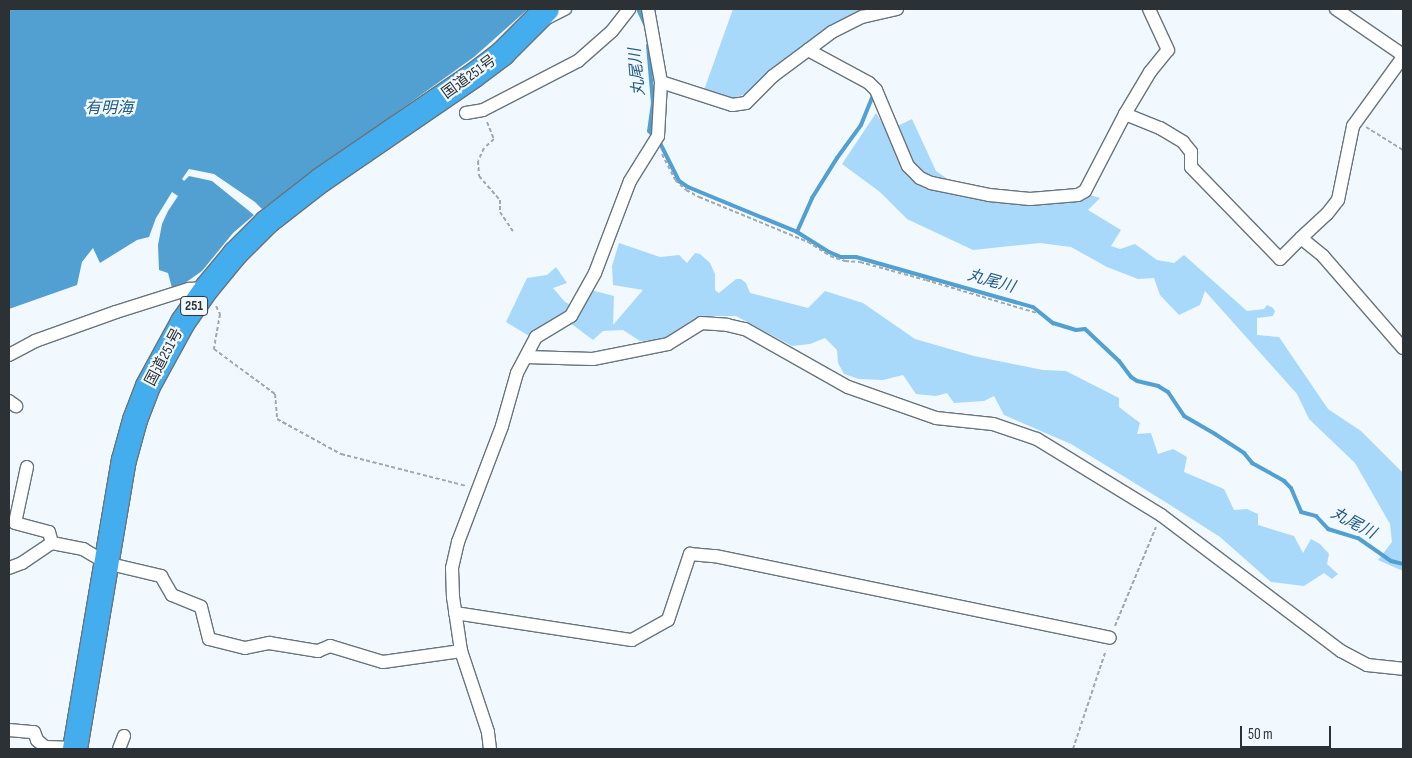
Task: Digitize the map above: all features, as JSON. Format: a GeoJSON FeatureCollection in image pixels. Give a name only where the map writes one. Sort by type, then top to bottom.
{"type":"FeatureCollection","features":[{"type":"Feature","properties":{"kind":"highway","name":"国道251号"},"geometry":{"type":"LineString","coordinates":[[75,749],[124,460],[135,420],[167,349],[206,288],[235,254],[267,222],[321,180],[473,76],[503,53],[539,17]]}},
{"type":"Feature","properties":{"kind":"street"},"geometry":{"type":"LineString","coordinates":[[539,17],[565,9]]}},
{"type":"Feature","properties":{"kind":"street"},"geometry":{"type":"LineString","coordinates":[[466,114],[483,110],[578,61],[612,31],[629,9]]}},
{"type":"Feature","properties":{"kind":"street"},"geometry":{"type":"LineString","coordinates":[[490,749],[488,732],[461,650],[455,613],[452,568],[458,542],[502,426],[516,373],[536,337],[571,316],[595,273],[630,181],[656,140],[661,82],[648,9]]}},
{"type":"Feature","properties":{"kind":"street"},"geometry":{"type":"LineString","coordinates":[[661,82],[732,105],[746,104],[773,76],[832,32],[862,17],[897,9]]}},
{"type":"Feature","properties":{"kind":"street"},"geometry":{"type":"LineString","coordinates":[[808,50],[869,84],[876,90],[908,166],[920,178],[931,183],[989,195],[1030,199],[1078,195],[1085,191],[1092,182],[1125,114],[1150,72],[1168,50],[1149,9]]}},
{"type":"Feature","properties":{"kind":"street"},"geometry":{"type":"LineString","coordinates":[[1125,114],[1160,128],[1183,142],[1191,152],[1191,167],[1280,259],[1327,214],[1338,200],[1353,126],[1403,56],[1336,9]]}},
{"type":"Feature","properties":{"kind":"street"},"geometry":{"type":"LineString","coordinates":[[1301,238],[1323,256],[1403,348]]}},
{"type":"Feature","properties":{"kind":"street"},"geometry":{"type":"LineString","coordinates":[[9,355],[35,341],[116,312],[189,289],[206,288]]}},
{"type":"Feature","properties":{"kind":"street"},"geometry":{"type":"LineString","coordinates":[[526,357],[593,359],[668,344],[701,323],[745,329],[848,387],[936,418],[993,424],[1037,439],[1161,515],[1341,651],[1367,665],[1403,669]]}},
{"type":"Feature","properties":{"kind":"street"},"geometry":{"type":"LineString","coordinates":[[27,467],[22,482],[15,523],[49,532],[52,543]]}},
{"type":"Feature","properties":{"kind":"street"},"geometry":{"type":"LineString","coordinates":[[9,479],[22,482]]}},
{"type":"Feature","properties":{"kind":"street"},"geometry":{"type":"LineString","coordinates":[[9,568],[52,543],[83,549],[106,564],[161,576],[172,595],[201,607],[209,639],[245,648],[269,642],[318,651],[330,646],[383,662],[461,650]]}},
{"type":"Feature","properties":{"kind":"street"},"geometry":{"type":"LineString","coordinates":[[455,613],[632,640],[668,620],[690,554],[715,556],[1110,638]]}},
{"type":"Feature","properties":{"kind":"street"},"geometry":{"type":"LineString","coordinates":[[9,730],[34,732],[37,740],[45,747],[75,749]]}},
{"type":"Feature","properties":{"kind":"street"},"geometry":{"type":"LineString","coordinates":[[119,749],[124,736]]}},
{"type":"Feature","properties":{"kind":"path"},"geometry":{"type":"LineString","coordinates":[[483,110],[494,139],[484,148],[478,161],[479,176],[500,200],[500,212],[513,231]]}},
{"type":"Feature","properties":{"kind":"path"},"geometry":{"type":"LineString","coordinates":[[1357,119],[1370,130],[1403,150]]}},
{"type":"Feature","properties":{"kind":"path"},"geometry":{"type":"LineString","coordinates":[[656,140],[675,180],[686,190],[699,197],[808,242],[830,256],[844,261],[860,262],[916,277],[1037,313]]}},
{"type":"Feature","properties":{"kind":"path"},"geometry":{"type":"LineString","coordinates":[[206,288],[220,314],[214,349],[275,394],[277,418],[341,454],[479,489]]}},
{"type":"Feature","properties":{"kind":"path"},"geometry":{"type":"LineString","coordinates":[[1073,749],[1110,638],[1161,515]]}},
{"type":"Feature","properties":{"kind":"shaded area"},"geometry":{"type":"Polygon","coordinates":[[[733,9],[874,9],[748,93],[734,98],[704,90],[733,9]]]}},
{"type":"Feature","properties":{"kind":"shaded area"},"geometry":{"type":"Polygon","coordinates":[[[876,113],[887,131],[912,119],[936,171],[968,193],[1030,206],[1059,203],[1090,195],[1100,198],[1088,210],[1121,230],[1111,246],[1120,249],[1135,244],[1157,260],[1174,263],[1184,255],[1247,311],[1264,309],[1267,305],[1273,308],[1275,311],[1273,316],[1257,318],[1257,335],[1279,337],[1328,409],[1361,431],[1403,473],[1403,571],[1378,560],[1392,542],[1390,524],[1355,463],[1309,419],[1297,394],[1205,291],[1200,305],[1179,315],[1160,295],[1154,278],[1138,279],[1107,267],[1071,247],[1040,243],[973,250],[907,219],[880,192],[842,164],[876,113]]]}},
{"type":"Feature","properties":{"kind":"shaded area"},"geometry":{"type":"Polygon","coordinates":[[[619,243],[660,257],[679,255],[687,263],[695,253],[700,254],[710,263],[715,274],[715,290],[719,293],[736,279],[741,279],[746,283],[750,293],[808,308],[825,291],[863,303],[915,339],[974,356],[1043,370],[1066,371],[1119,398],[1119,407],[1140,423],[1137,434],[1151,433],[1158,454],[1173,449],[1187,457],[1184,472],[1224,489],[1234,510],[1247,509],[1258,514],[1258,525],[1294,536],[1303,553],[1311,539],[1320,544],[1329,554],[1327,564],[1338,574],[1332,579],[1324,573],[1304,586],[1271,582],[1220,537],[1167,503],[1071,444],[1004,415],[994,396],[984,401],[954,403],[947,393],[936,396],[916,394],[903,375],[883,380],[859,379],[844,374],[838,363],[837,350],[825,338],[810,344],[792,346],[736,316],[701,316],[664,340],[640,341],[623,330],[603,331],[593,340],[573,325],[551,322],[529,336],[506,322],[527,278],[547,275],[556,267],[567,283],[553,288],[565,302],[582,310],[591,290],[614,296],[613,325],[643,290],[613,285],[612,266],[619,243]]]}},
{"type":"Feature","properties":{"kind":"water","name":"有明海"},"geometry":{"type":"Polygon","coordinates":[[[9,9],[528,9],[474,57],[262,209],[255,202],[214,174],[189,169],[182,179],[184,181],[189,176],[212,181],[254,215],[233,233],[202,271],[185,283],[172,288],[168,273],[159,270],[158,245],[162,224],[178,196],[172,192],[156,218],[149,237],[137,240],[100,263],[93,248],[82,262],[77,285],[9,309],[9,9]]]}},
{"type":"Feature","properties":{"kind":"waterway","name":"丸尾川"},"geometry":{"type":"LineString","coordinates":[[638,9],[646,26]]}},
{"type":"Feature","properties":{"kind":"waterway","name":"丸尾川"},"geometry":{"type":"LineString","coordinates":[[648,45],[653,103],[649,131],[654,136]]}},
{"type":"Feature","properties":{"kind":"waterway"},"geometry":{"type":"LineString","coordinates":[[797,232],[812,198],[837,158],[861,125],[873,96]]}},
{"type":"Feature","properties":{"kind":"waterway","name":"丸尾川"},"geometry":{"type":"LineString","coordinates":[[659,141],[679,181],[688,187],[797,232],[829,252],[841,257],[856,257],[1033,307],[1053,323],[1076,330],[1085,329],[1119,361],[1131,377],[1137,381],[1158,386],[1168,392],[1184,416],[1244,453],[1252,463],[1284,481],[1291,488],[1301,512],[1316,516],[1328,529],[1358,538],[1391,561],[1403,564]]}}]}
